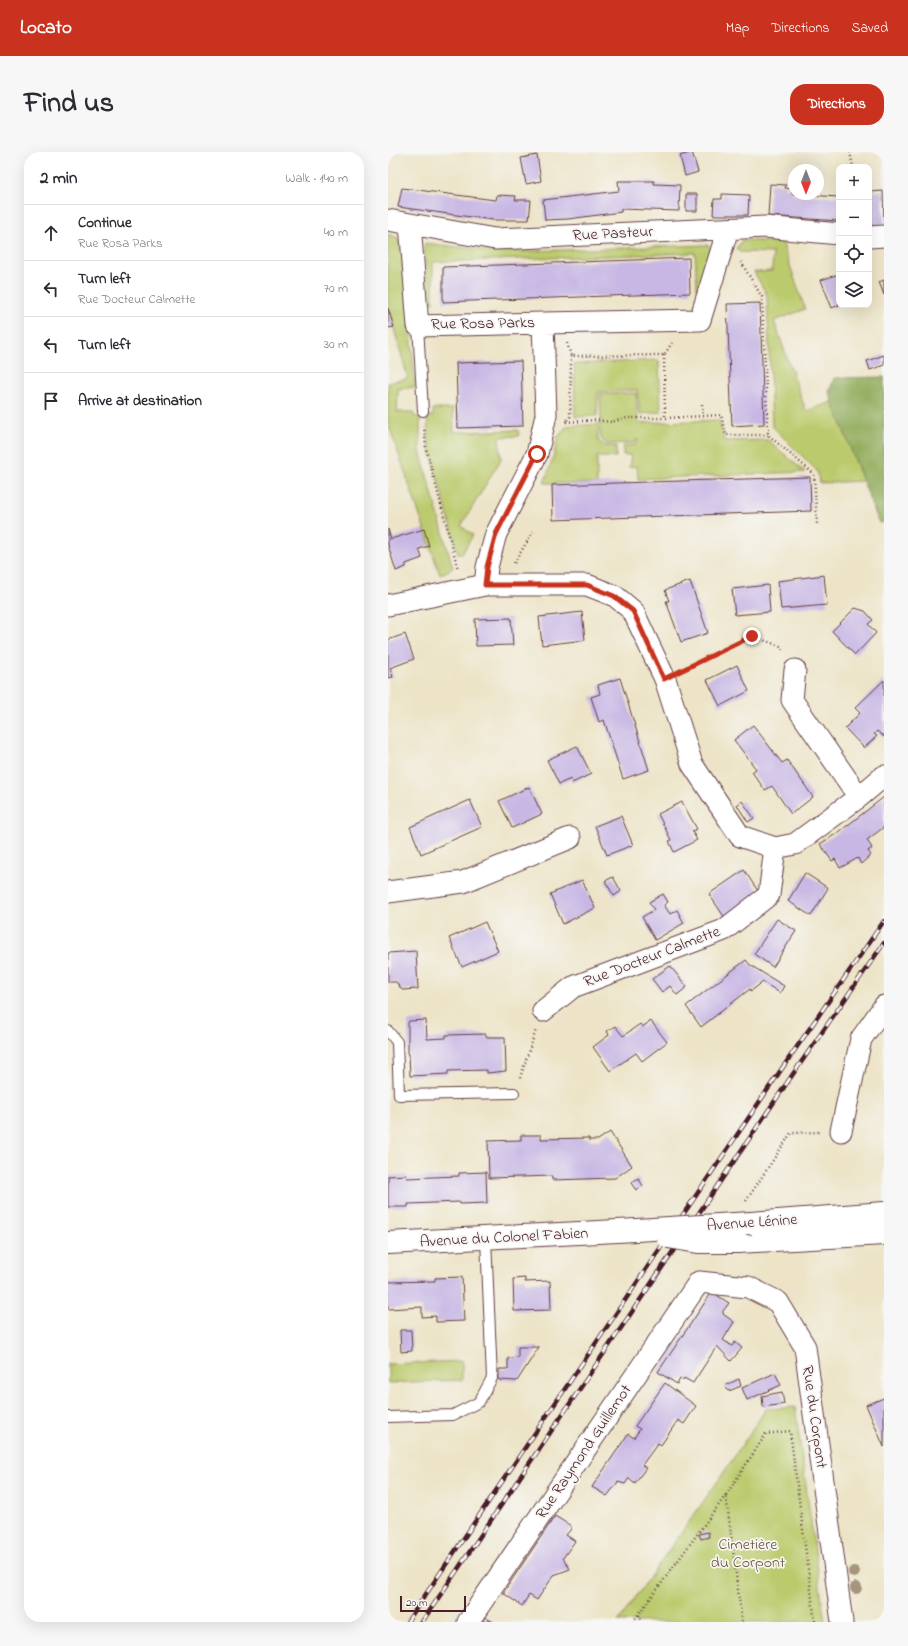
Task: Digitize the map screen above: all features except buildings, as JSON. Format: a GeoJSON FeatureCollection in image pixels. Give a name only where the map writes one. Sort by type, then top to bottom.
{"type":"FeatureCollection","features":[{"type":"Feature","properties":{"kind":"main road","name":"Avenue Lénine"},"geometry":{"type":"LineString","coordinates":[[627,1231],[884,1213]]}},
{"type":"Feature","properties":{"kind":"main road","name":"Avenue du Colonel Fabien"},"geometry":{"type":"LineString","coordinates":[[388,1243],[627,1231]]}},
{"type":"Feature","properties":{"kind":"main road"},"geometry":{"type":"LineString","coordinates":[[627,1231],[698,1242],[738,1242],[884,1234]]}},
{"type":"Feature","properties":{"kind":"street","name":"Rue Pasteur"},"geometry":{"type":"LineString","coordinates":[[388,220],[494,239],[765,228],[836,234]]}},
{"type":"Feature","properties":{"kind":"street","name":"Rue Rosa Parks"},"geometry":{"type":"LineString","coordinates":[[410,224],[418,326],[542,322],[546,415],[543,429],[537,454],[496,534],[486,576]]}},
{"type":"Feature","properties":{"kind":"street"},"geometry":{"type":"LineString","coordinates":[[542,322],[693,320],[720,254],[728,229]]}},
{"type":"Feature","properties":{"kind":"street"},"geometry":{"type":"LineString","coordinates":[[872,237],[884,236]]}},
{"type":"Feature","properties":{"kind":"street"},"geometry":{"type":"LineString","coordinates":[[388,605],[486,576],[510,585],[587,585],[614,596],[633,611],[664,679],[692,764],[740,836],[775,848],[795,844],[859,797],[884,776]]}},
{"type":"Feature","properties":{"kind":"street"},"geometry":{"type":"LineString","coordinates":[[795,670],[792,700],[859,797]]}},
{"type":"Feature","properties":{"kind":"street"},"geometry":{"type":"LineString","coordinates":[[388,892],[463,882],[570,838]]}},
{"type":"Feature","properties":{"kind":"street","name":"Rue Docteur Calmette"},"geometry":{"type":"LineString","coordinates":[[543,1011],[574,987],[724,930],[769,895],[775,848]]}},
{"type":"Feature","properties":{"kind":"street"},"geometry":{"type":"LineString","coordinates":[[841,1131],[862,1039],[884,1006]]}},
{"type":"Feature","properties":{"kind":"street","name":"Rue Raymond Guillemot"},"geometry":{"type":"LineString","coordinates":[[468,1622],[699,1282]]}},
{"type":"Feature","properties":{"kind":"street","name":"Rue du Corpont"},"geometry":{"type":"LineString","coordinates":[[699,1282],[748,1286],[778,1302],[805,1347],[842,1622]]}},
{"type":"Feature","properties":{"kind":"lane"},"geometry":{"type":"LineString","coordinates":[[418,326],[423,411]]}},
{"type":"Feature","properties":{"kind":"lane"},"geometry":{"type":"LineString","coordinates":[[388,1031],[397,1042],[399,1095],[514,1094]]}},
{"type":"Feature","properties":{"kind":"lane"},"geometry":{"type":"LineString","coordinates":[[388,1417],[453,1415],[479,1402],[492,1378],[486,1239]]}},
{"type":"Feature","properties":{"kind":"path"},"geometry":{"type":"LineString","coordinates":[[850,152],[852,164]]}},
{"type":"Feature","properties":{"kind":"path"},"geometry":{"type":"LineString","coordinates":[[720,254],[738,258],[762,297],[768,435]]}},
{"type":"Feature","properties":{"kind":"path"},"geometry":{"type":"LineString","coordinates":[[665,418],[664,355],[693,320]]}},
{"type":"Feature","properties":{"kind":"path"},"geometry":{"type":"LineString","coordinates":[[543,429],[554,433],[570,417],[571,356],[664,355]]}},
{"type":"Feature","properties":{"kind":"path"},"geometry":{"type":"LineString","coordinates":[[702,404],[703,416]]}},
{"type":"Feature","properties":{"kind":"path"},"geometry":{"type":"LineString","coordinates":[[423,411],[426,448],[458,569],[486,576]]}},
{"type":"Feature","properties":{"kind":"path"},"geometry":{"type":"LineString","coordinates":[[566,422],[596,420],[611,422],[627,418],[665,418],[721,415],[726,435],[768,435],[814,474],[817,524]]}},
{"type":"Feature","properties":{"kind":"path"},"geometry":{"type":"LineString","coordinates":[[510,585],[515,561],[533,532]]}},
{"type":"Feature","properties":{"kind":"path"},"geometry":{"type":"LineString","coordinates":[[664,679],[752,636],[780,646],[795,670]]}},
{"type":"Feature","properties":{"kind":"path"},"geometry":{"type":"LineString","coordinates":[[514,1094],[543,1011]]}},
{"type":"Feature","properties":{"kind":"path"},"geometry":{"type":"LineString","coordinates":[[746,1201],[791,1134],[841,1131]]}},
{"type":"Feature","properties":{"kind":"path"},"geometry":{"type":"LineString","coordinates":[[633,1622],[726,1495],[766,1434],[790,1431],[816,1622]]}},
{"type":"Feature","properties":{"kind":"path"},"geometry":{"type":"LineString","coordinates":[[726,1495],[742,1622]]}},
{"type":"Feature","properties":{"kind":"path"},"geometry":{"type":"LineString","coordinates":[[638,1615],[642,1622]]}},
{"type":"Feature","properties":{"kind":"green space"},"geometry":{"type":"Polygon","coordinates":[[[388,234],[398,238],[400,249],[405,248],[415,387],[398,389],[397,412],[413,412],[415,417],[420,417],[420,451],[453,568],[440,575],[388,423],[388,383],[408,378],[388,308],[388,234]]]}},
{"type":"Feature","properties":{"kind":"green space"},"geometry":{"type":"Polygon","coordinates":[[[742,240],[782,242],[805,309],[774,321],[806,411],[841,399],[863,481],[820,483],[817,471],[772,426],[767,295],[754,272],[772,271],[773,253],[740,252],[736,249],[742,240]]]}},
{"type":"Feature","properties":{"kind":"green space"},"geometry":{"type":"Polygon","coordinates":[[[425,243],[499,252],[708,245],[715,256],[703,289],[697,289],[695,253],[433,262],[433,302],[429,302],[424,249],[425,243]]]}},
{"type":"Feature","properties":{"kind":"green space"},"geometry":{"type":"Polygon","coordinates":[[[659,360],[661,412],[640,414],[637,390],[598,392],[597,416],[575,417],[574,364],[659,360]]]}},
{"type":"Feature","properties":{"kind":"green space"},"geometry":{"type":"Polygon","coordinates":[[[884,377],[884,522],[879,523],[829,392],[834,378],[884,377]]]}},
{"type":"Feature","properties":{"kind":"green space"},"geometry":{"type":"Polygon","coordinates":[[[636,393],[638,423],[719,420],[725,441],[768,440],[805,472],[638,479],[637,466],[629,467],[631,455],[623,455],[623,446],[635,445],[638,439],[633,443],[606,444],[601,438],[600,429],[598,429],[598,440],[605,446],[616,446],[616,457],[597,457],[597,484],[544,483],[553,459],[558,437],[567,426],[601,424],[600,394],[636,393]]]}},
{"type":"Feature","properties":{"kind":"green space"},"geometry":{"type":"Polygon","coordinates":[[[433,409],[453,409],[454,432],[518,430],[519,436],[499,437],[501,459],[461,526],[473,535],[462,554],[458,553],[429,446],[427,416],[433,416],[433,409]]]}},
{"type":"Feature","properties":{"kind":"green space"},"geometry":{"type":"Polygon","coordinates":[[[462,1361],[462,1380],[388,1383],[388,1364],[462,1361]]]}},
{"type":"Feature","properties":{"kind":"green space","name":"Cimetière du Corpont"},"geometry":{"type":"Polygon","coordinates":[[[795,1407],[825,1622],[618,1622],[720,1478],[766,1409],[795,1407]]]}},
{"type":"Feature","properties":{"kind":"railway"},"geometry":{"type":"LineString","coordinates":[[407,1622],[783,1067],[884,921]]}},
{"type":"Feature","properties":{"kind":"railway"},"geometry":{"type":"LineString","coordinates":[[422,1622],[793,1074],[884,943]]}},
{"type":"Feature","properties":{"kind":"route"},"geometry":{"type":"LineString","coordinates":[[537,454],[496,534],[487,567],[485,585],[587,585],[614,596],[633,611],[664,679],[752,636]]}}]}
